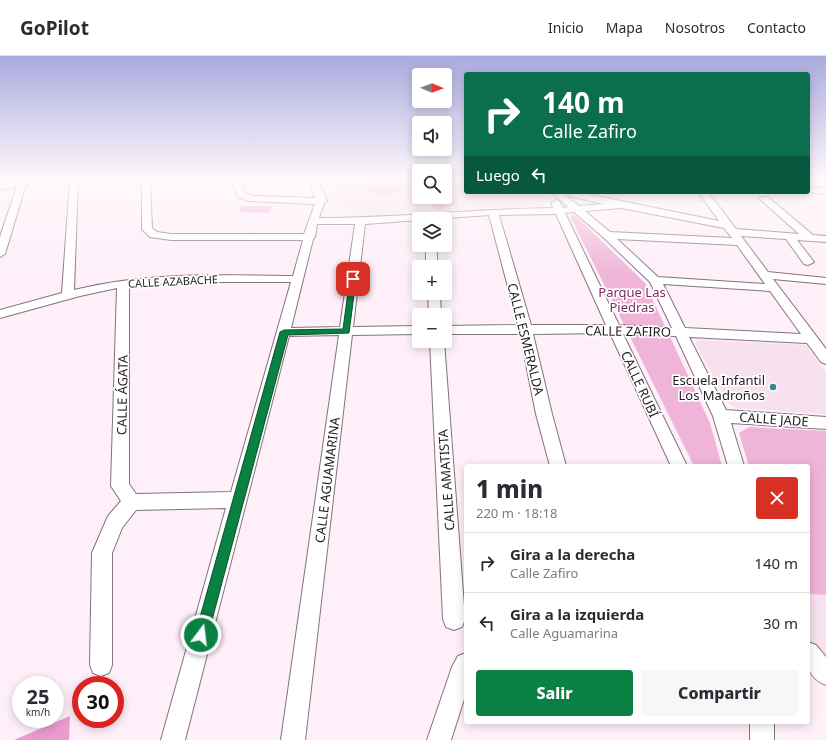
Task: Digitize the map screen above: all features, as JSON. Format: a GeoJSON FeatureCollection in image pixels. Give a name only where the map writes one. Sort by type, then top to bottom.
{"type":"FeatureCollection","features":[{"type":"Feature","properties":{"kind":"street"},"geometry":{"type":"LineString","coordinates":[[0,254],[13,212]]}},
{"type":"Feature","properties":{"kind":"street"},"geometry":{"type":"LineString","coordinates":[[68,296],[72,212]]}},
{"type":"Feature","properties":{"kind":"street"},"geometry":{"type":"LineString","coordinates":[[147,212],[147,229],[154,236],[171,237],[311,229],[360,221],[412,218]]}},
{"type":"Feature","properties":{"kind":"street"},"geometry":{"type":"LineString","coordinates":[[173,740],[311,229],[317,212]]}},
{"type":"Feature","properties":{"kind":"street","name":"CALLE ESMERALDA"},"geometry":{"type":"LineString","coordinates":[[493,212],[526,330],[544,414],[557,464]]}},
{"type":"Feature","properties":{"kind":"street"},"geometry":{"type":"LineString","coordinates":[[452,215],[498,212]]}},
{"type":"Feature","properties":{"kind":"street","name":"CALLE RUBÍ"},"geometry":{"type":"LineString","coordinates":[[559,212],[678,464]]}},
{"type":"Feature","properties":{"kind":"street"},"geometry":{"type":"LineString","coordinates":[[578,212],[655,280],[721,416],[735,464]]}},
{"type":"Feature","properties":{"kind":"street"},"geometry":{"type":"LineString","coordinates":[[648,212],[734,234]]}},
{"type":"Feature","properties":{"kind":"street"},"geometry":{"type":"LineString","coordinates":[[718,212],[826,359]]}},
{"type":"Feature","properties":{"kind":"street"},"geometry":{"type":"LineString","coordinates":[[780,212],[810,238]]}},
{"type":"Feature","properties":{"kind":"street","name":"CALLE AGUAMARINA"},"geometry":{"type":"LineString","coordinates":[[293,740],[360,221]]}},
{"type":"Feature","properties":{"kind":"street"},"geometry":{"type":"LineString","coordinates":[[607,236],[734,234],[826,239]]}},
{"type":"Feature","properties":{"kind":"street"},"geometry":{"type":"LineString","coordinates":[[789,236],[808,262]]}},
{"type":"Feature","properties":{"kind":"street"},"geometry":{"type":"LineString","coordinates":[[764,275],[826,281]]}},
{"type":"Feature","properties":{"kind":"street","name":"CALLE AZABACHE"},"geometry":{"type":"LineString","coordinates":[[0,314],[68,296],[123,284],[178,279],[298,279]]}},
{"type":"Feature","properties":{"kind":"street"},"geometry":{"type":"LineString","coordinates":[[655,280],[774,288]]}},
{"type":"Feature","properties":{"kind":"street","name":"CALLE ÁGATA"},"geometry":{"type":"LineString","coordinates":[[123,284],[120,486],[132,502]]}},
{"type":"Feature","properties":{"kind":"street"},"geometry":{"type":"LineString","coordinates":[[284,332],[412,330]]}},
{"type":"Feature","properties":{"kind":"street","name":"CALLE ZAFIRO"},"geometry":{"type":"LineString","coordinates":[[452,330],[614,330],[811,339]]}},
{"type":"Feature","properties":{"kind":"street","name":"CALLE AMATISTA"},"geometry":{"type":"LineString","coordinates":[[437,348],[454,619]]}},
{"type":"Feature","properties":{"kind":"street","name":"CALLE JADE"},"geometry":{"type":"LineString","coordinates":[[721,416],[826,423]]}},
{"type":"Feature","properties":{"kind":"street"},"geometry":{"type":"LineString","coordinates":[[102,665],[102,553],[115,522],[132,502],[238,500]]}},
{"type":"Feature","properties":{"kind":"street"},"geometry":{"type":"LineString","coordinates":[[810,655],[826,674]]}},
{"type":"Feature","properties":{"kind":"street"},"geometry":{"type":"LineString","coordinates":[[439,740],[460,675],[464,668]]}},
{"type":"Feature","properties":{"kind":"street"},"geometry":{"type":"LineString","coordinates":[[762,724],[762,740]]}},
{"type":"Feature","properties":{"kind":"shaded area"},"geometry":{"type":"Polygon","coordinates":[[[351,212],[429,212],[412,212],[356,216],[351,212]]]}},
{"type":"Feature","properties":{"kind":"shaded area","name":"Escuela Infantil Los Madroños"},"geometry":{"type":"Polygon","coordinates":[[[700,340],[806,345],[826,372],[826,414],[736,408],[728,403],[695,343],[700,340]]]}},
{"type":"Feature","properties":{"kind":"shaded area"},"geometry":{"type":"Polygon","coordinates":[[[810,594],[826,595],[826,658],[810,640],[810,594]]]}},
{"type":"Feature","properties":{"kind":"shaded area"},"geometry":{"type":"Polygon","coordinates":[[[70,716],[69,740],[14,740],[42,728],[64,728],[64,719],[70,716]]]}},
{"type":"Feature","properties":{"kind":"green space"},"geometry":{"type":"Polygon","coordinates":[[[239,212],[269,212],[269,213],[239,212]]]}},
{"type":"Feature","properties":{"kind":"green space","name":"Parque Las Piedras"},"geometry":{"type":"Polygon","coordinates":[[[570,216],[576,216],[645,283],[710,423],[721,464],[693,464],[570,216]]]}},
{"type":"Feature","properties":{"kind":"green space"},"geometry":{"type":"Polygon","coordinates":[[[749,427],[826,431],[826,595],[810,594],[810,464],[748,464],[739,433],[749,427]]]}},
{"type":"Feature","properties":{"kind":"place","name":"Escuela Infantil Los Madroños"},"geometry":{"type":"Point","coordinates":[773,387]}},
{"type":"Feature","properties":{"kind":"route"},"geometry":{"type":"LineString","coordinates":[[201,635],[284,332],[346,332],[353,279]]}}]}
